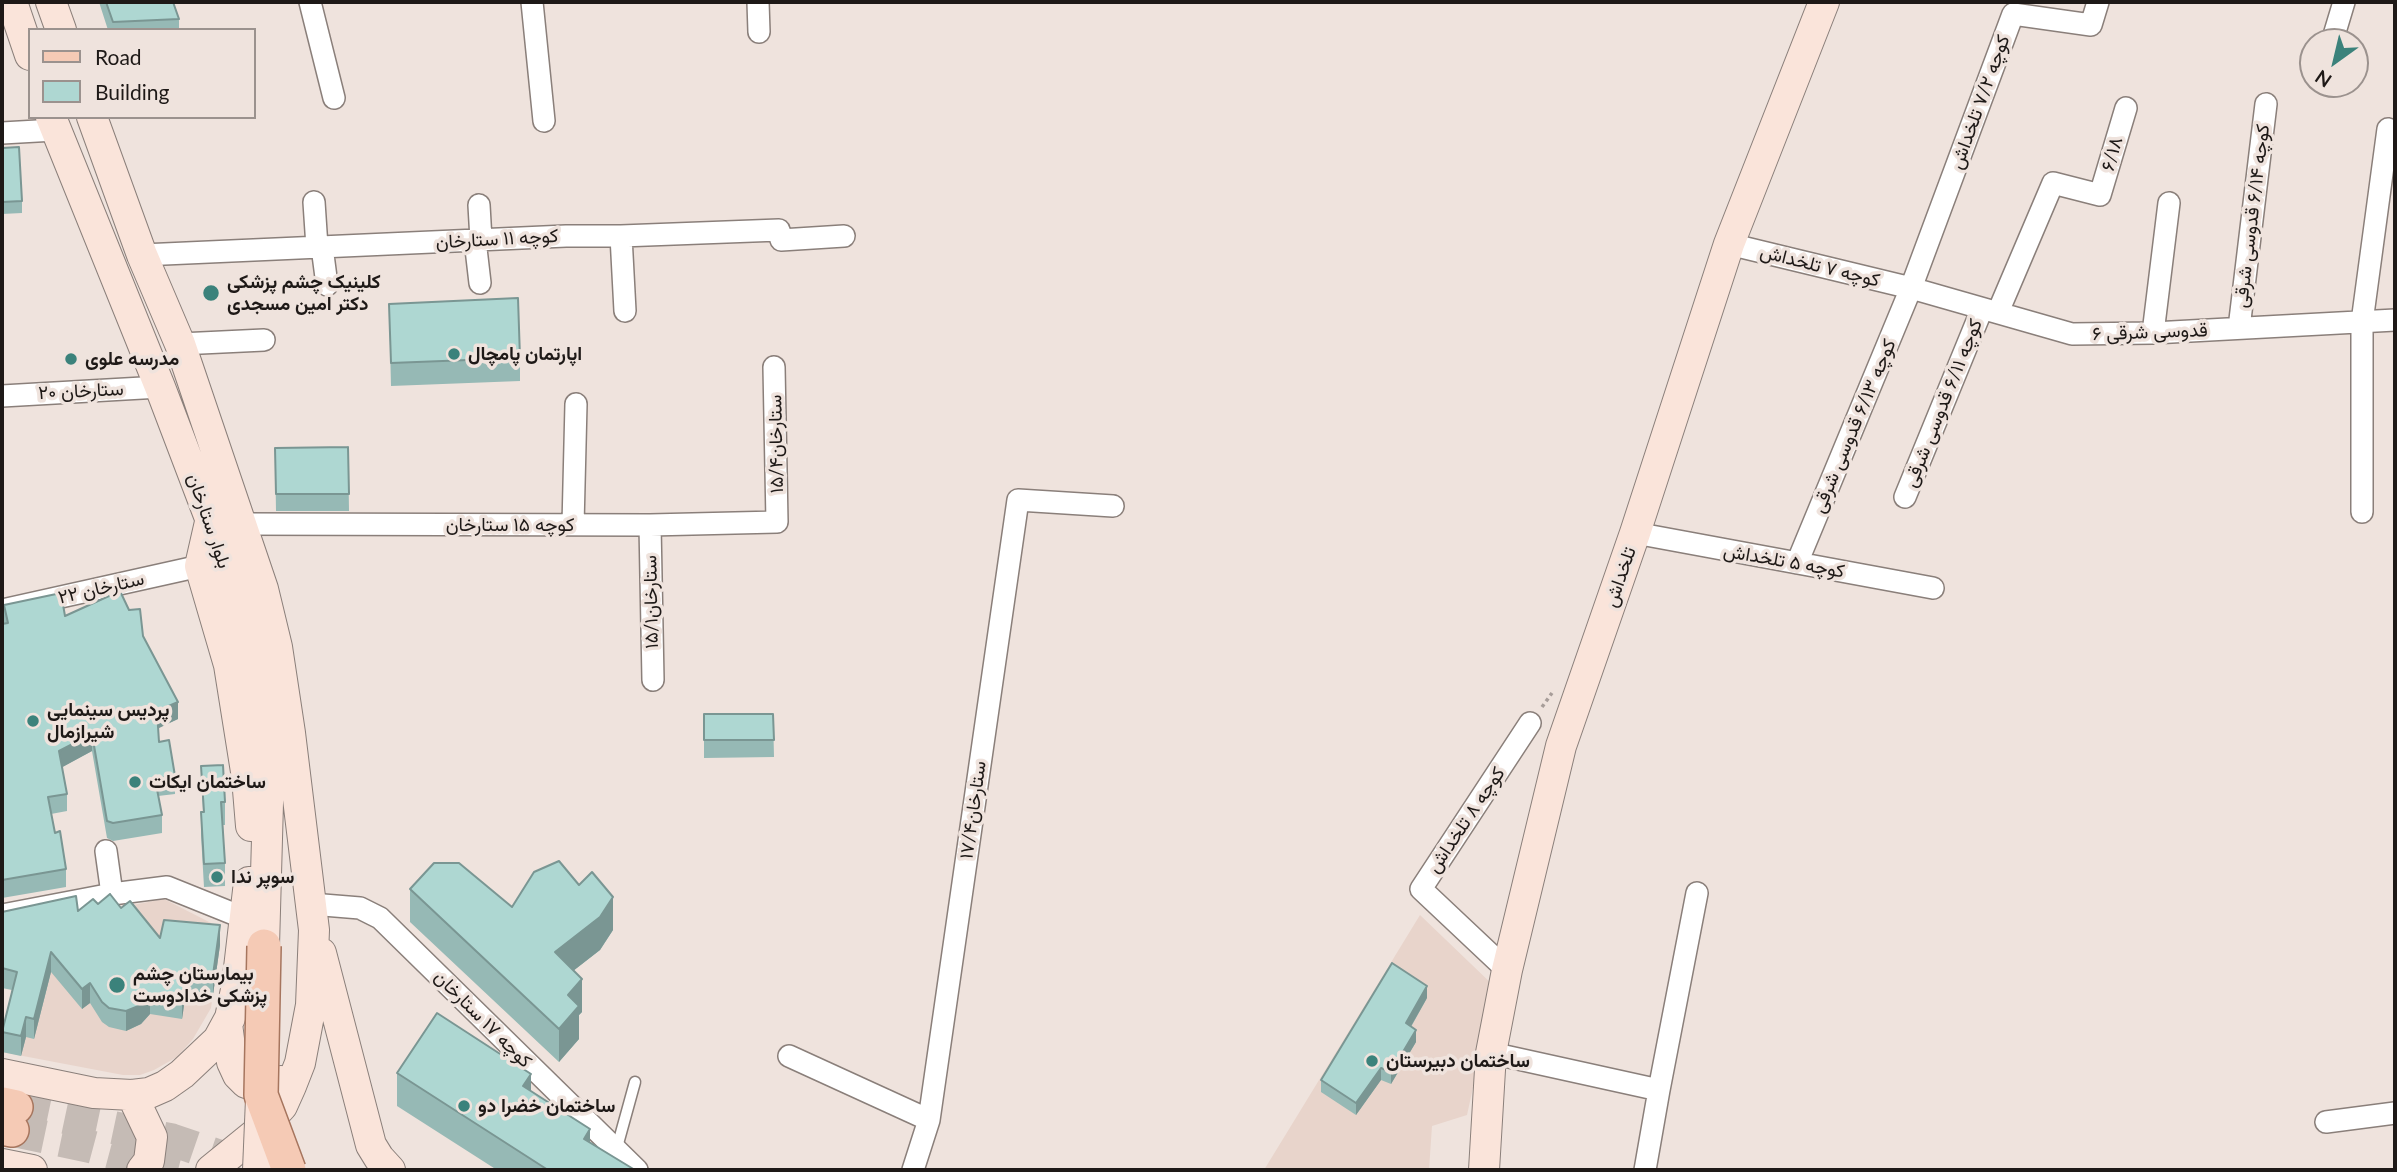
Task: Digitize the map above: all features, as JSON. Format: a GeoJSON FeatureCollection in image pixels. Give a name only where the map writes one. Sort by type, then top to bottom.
{"type":"FeatureCollection","features":[{"type":"Feature","properties":{"kind":"main road"},"geometry":{"type":"LineString","coordinates":[[12,2],[28,49]]}},
{"type":"Feature","properties":{"kind":"main road"},"geometry":{"type":"LineString","coordinates":[[51,2],[60,28]]}},
{"type":"Feature","properties":{"kind":"main road","name":"تلخداش"},"geometry":{"type":"LineString","coordinates":[[1484,1170],[1492,1053],[1507,970],[1561,746],[1635,533],[1729,244],[1824,2]]}},
{"type":"Feature","properties":{"kind":"main road","name":"بلوار ستارخان"},"geometry":{"type":"LineString","coordinates":[[93,119],[142,255],[180,344],[263,589],[277,647],[312,917]]}},
{"type":"Feature","properties":{"kind":"main road","name":"بلوار ستارخان"},"geometry":{"type":"LineString","coordinates":[[53,124],[160,387],[211,521],[244,625],[258,690],[269,767],[264,946]]}},
{"type":"Feature","properties":{"kind":"main road"},"geometry":{"type":"LineString","coordinates":[[2,1074],[94,1093],[132,1096],[149,1093],[174,1080],[200,1059],[218,1040],[227,1024],[237,985],[254,851],[247,778],[229,665],[200,566],[211,521]]}},
{"type":"Feature","properties":{"kind":"main road"},"geometry":{"type":"LineString","coordinates":[[211,1170],[259,1131],[282,1106],[300,1063],[300,1051],[311,1005],[312,917]]}},
{"type":"Feature","properties":{"kind":"main road"},"geometry":{"type":"LineString","coordinates":[[312,917],[371,1145],[390,1170]]}},
{"type":"Feature","properties":{"kind":"main road"},"geometry":{"type":"LineString","coordinates":[[258,1170],[264,946]]}},
{"type":"Feature","properties":{"kind":"main road"},"geometry":{"type":"LineString","coordinates":[[227,1024],[232,1062],[238,1075],[246,1083],[266,1088],[276,1084],[287,1076],[300,1051]]}},
{"type":"Feature","properties":{"kind":"main road"},"geometry":{"type":"LineString","coordinates":[[261,1095],[289,1170]]}},
{"type":"Feature","properties":{"kind":"main road"},"geometry":{"type":"LineString","coordinates":[[132,1096],[152,1137],[149,1161],[142,1170]]}},
{"type":"Feature","properties":{"kind":"main road"},"geometry":{"type":"LineString","coordinates":[[2,1164],[32,1170]]}},
{"type":"Feature","properties":{"kind":"street"},"geometry":{"type":"LineString","coordinates":[[310,2],[334,98]]}},
{"type":"Feature","properties":{"kind":"street"},"geometry":{"type":"LineString","coordinates":[[532,2],[544,121]]}},
{"type":"Feature","properties":{"kind":"street"},"geometry":{"type":"LineString","coordinates":[[758,2],[759,32]]}},
{"type":"Feature","properties":{"kind":"street","name":"کوچه ۷/۲ تلخداش"},"geometry":{"type":"LineString","coordinates":[[1912,288],[2012,14],[2091,25],[2098,2]]}},
{"type":"Feature","properties":{"kind":"street"},"geometry":{"type":"LineString","coordinates":[[2336,28],[2344,2]]}},
{"type":"Feature","properties":{"kind":"street","name":"کوچه ۶/۱۴ قدوسی شرقی"},"geometry":{"type":"LineString","coordinates":[[2239,328],[2266,104]]}},
{"type":"Feature","properties":{"kind":"street","name":"۶/۱۸"},"geometry":{"type":"LineString","coordinates":[[2053,183],[2100,195],[2126,108]]}},
{"type":"Feature","properties":{"kind":"street"},"geometry":{"type":"LineString","coordinates":[[2,133],[53,124]]}},
{"type":"Feature","properties":{"kind":"street"},"geometry":{"type":"LineString","coordinates":[[2362,512],[2362,322],[2388,129]]}},
{"type":"Feature","properties":{"kind":"street","name":"کوچه ۶/۱۱ قدوسی شرقی"},"geometry":{"type":"LineString","coordinates":[[1905,497],[1990,311],[2053,183]]}},
{"type":"Feature","properties":{"kind":"street"},"geometry":{"type":"LineString","coordinates":[[314,202],[327,285]]}},
{"type":"Feature","properties":{"kind":"street"},"geometry":{"type":"LineString","coordinates":[[2153,333],[2169,203]]}},
{"type":"Feature","properties":{"kind":"street"},"geometry":{"type":"LineString","coordinates":[[479,205],[481,283]]}},
{"type":"Feature","properties":{"kind":"street","name":"کوچه ۱۱ ستارخان"},"geometry":{"type":"LineString","coordinates":[[142,255],[779,230],[780,240],[844,236]]}},
{"type":"Feature","properties":{"kind":"street"},"geometry":{"type":"LineString","coordinates":[[621,236],[625,311]]}},
{"type":"Feature","properties":{"kind":"street","name":"کوچه ۷ تلخداش"},"geometry":{"type":"LineString","coordinates":[[1729,244],[1912,288]]}},
{"type":"Feature","properties":{"kind":"street","name":"قدوسی شرقی ۶"},"geometry":{"type":"LineString","coordinates":[[1912,288],[2072,334],[2153,333],[2395,320]]}},
{"type":"Feature","properties":{"kind":"street","name":"کوچه ۶/۱۳ قدوسی شرقی"},"geometry":{"type":"LineString","coordinates":[[1797,563],[1912,288]]}},
{"type":"Feature","properties":{"kind":"street"},"geometry":{"type":"LineString","coordinates":[[180,344],[264,340]]}},
{"type":"Feature","properties":{"kind":"street","name":"ستارخان۱۵/۴"},"geometry":{"type":"LineString","coordinates":[[774,366],[777,522]]}},
{"type":"Feature","properties":{"kind":"street","name":"۲۰ ستارخان"},"geometry":{"type":"LineString","coordinates":[[2,396],[160,387]]}},
{"type":"Feature","properties":{"kind":"street"},"geometry":{"type":"LineString","coordinates":[[573,525],[576,404]]}},
{"type":"Feature","properties":{"kind":"street","name":"ستارخان۱۷/۴"},"geometry":{"type":"LineString","coordinates":[[913,1170],[929,1120],[1018,500],[1113,506]]}},
{"type":"Feature","properties":{"kind":"street","name":"کوچه ۱۵ ستارخان"},"geometry":{"type":"LineString","coordinates":[[243,524],[650,525],[777,522]]}},
{"type":"Feature","properties":{"kind":"street","name":"ستارخان۱۵/۱"},"geometry":{"type":"LineString","coordinates":[[650,525],[653,680]]}},
{"type":"Feature","properties":{"kind":"street","name":"کوچه ۵ تلخداش"},"geometry":{"type":"LineString","coordinates":[[1635,533],[1933,588]]}},
{"type":"Feature","properties":{"kind":"street","name":"۲۲ ستارخان"},"geometry":{"type":"LineString","coordinates":[[2,610],[200,566]]}},
{"type":"Feature","properties":{"kind":"street","name":"کوچه ۸ تلخداش"},"geometry":{"type":"LineString","coordinates":[[1507,970],[1420,889],[1530,723]]}},
{"type":"Feature","properties":{"kind":"street"},"geometry":{"type":"LineString","coordinates":[[106,851],[112,894]]}},
{"type":"Feature","properties":{"kind":"street"},"geometry":{"type":"LineString","coordinates":[[2,915],[112,894],[167,887],[244,918]]}},
{"type":"Feature","properties":{"kind":"street"},"geometry":{"type":"LineString","coordinates":[[1645,1170],[1697,893]]}},
{"type":"Feature","properties":{"kind":"street","name":"کوچه ۱۷ ستارخان"},"geometry":{"type":"LineString","coordinates":[[312,917],[360,908],[380,918],[637,1170]]}},
{"type":"Feature","properties":{"kind":"street"},"geometry":{"type":"LineString","coordinates":[[1492,1053],[1659,1090]]}},
{"type":"Feature","properties":{"kind":"street"},"geometry":{"type":"LineString","coordinates":[[789,1056],[929,1120]]}},
{"type":"Feature","properties":{"kind":"street"},"geometry":{"type":"LineString","coordinates":[[2326,1122],[2395,1113]]}},
{"type":"Feature","properties":{"kind":"lane"},"geometry":{"type":"LineString","coordinates":[[616,1151],[635,1082]]}},
{"type":"Feature","properties":{"kind":"shaded area","name":"بیمارستان چشم پزشکی خدادوست"},"geometry":{"type":"Polygon","coordinates":[[[164,899],[217,926],[220,945],[211,1008],[193,1039],[177,1057],[140,1075],[123,1075],[2,1052],[34,924],[164,899]]]}},
{"type":"Feature","properties":{"kind":"shaded area"},"geometry":{"type":"Polygon","coordinates":[[[1420,915],[1495,987],[1467,1115],[1432,1126],[1429,1170],[1264,1170],[1420,915]]]}},
{"type":"Feature","properties":{"kind":"building"},"geometry":{"type":"Polygon","coordinates":[[[106,2],[173,2],[179,19],[113,22],[106,2]]]}},
{"type":"Feature","properties":{"kind":"building"},"geometry":{"type":"Polygon","coordinates":[[[19,147],[22,201],[2,202],[2,148],[19,147]]]}},
{"type":"Feature","properties":{"kind":"building","name":"اپارتمان پامچال"},"geometry":{"type":"Polygon","coordinates":[[[518,298],[520,358],[391,363],[389,304],[518,298]]]}},
{"type":"Feature","properties":{"kind":"building"},"geometry":{"type":"Polygon","coordinates":[[[348,447],[349,494],[276,494],[275,448],[348,447]]]}},
{"type":"Feature","properties":{"kind":"building"},"geometry":{"type":"Polygon","coordinates":[[[120,591],[129,610],[140,609],[143,636],[178,702],[157,711],[159,742],[169,740],[175,776],[155,779],[162,815],[113,823],[107,821],[92,734],[59,751],[67,794],[48,797],[55,833],[60,831],[66,869],[2,880],[2,624],[8,623],[4,605],[61,593],[65,616],[120,591]]]}},
{"type":"Feature","properties":{"kind":"building"},"geometry":{"type":"Polygon","coordinates":[[[704,714],[773,714],[774,740],[704,740],[704,714]]]}},
{"type":"Feature","properties":{"kind":"building"},"geometry":{"type":"Polygon","coordinates":[[[223,765],[225,802],[221,802],[225,863],[204,864],[201,766],[223,765]]]}},
{"type":"Feature","properties":{"kind":"building"},"geometry":{"type":"Polygon","coordinates":[[[559,861],[579,885],[592,872],[613,897],[600,917],[555,952],[582,979],[568,995],[579,1006],[559,1029],[410,889],[434,863],[459,863],[512,907],[534,872],[559,861]]]}},
{"type":"Feature","properties":{"kind":"building"},"geometry":{"type":"Polygon","coordinates":[[[110,894],[121,908],[130,901],[160,938],[164,920],[220,925],[213,975],[186,973],[182,999],[150,995],[141,1005],[126,1011],[109,1008],[90,983],[82,989],[51,952],[34,1019],[26,1017],[21,1036],[2,1032],[17,972],[2,968],[2,912],[76,896],[78,911],[93,899],[98,904],[110,894]]]}},
{"type":"Feature","properties":{"kind":"building","name":"ساختمان دبیرستان"},"geometry":{"type":"Polygon","coordinates":[[[1392,963],[1427,986],[1406,1023],[1416,1030],[1391,1072],[1381,1068],[1356,1103],[1321,1080],[1392,963]]]}},
{"type":"Feature","properties":{"kind":"building"},"geometry":{"type":"Polygon","coordinates":[[[437,1013],[531,1074],[523,1086],[590,1129],[584,1139],[635,1170],[548,1170],[397,1073],[437,1013]]]}},
{"type":"Feature","properties":{"kind":"tunnel"},"geometry":{"type":"LineString","coordinates":[[16,1107],[172,1140],[259,1170]]}},
{"type":"Feature","properties":{"kind":"tunnel"},"geometry":{"type":"LineString","coordinates":[[12,1130],[88,1146],[178,1170]]}},
{"type":"Feature","properties":{"kind":"place","name":"کلینیک چشم پزشکی دکتر امین مسجدی"},"geometry":{"type":"Point","coordinates":[211,293]}},
{"type":"Feature","properties":{"kind":"place","name":"اپارتمان پامچال"},"geometry":{"type":"Point","coordinates":[454,354]}},
{"type":"Feature","properties":{"kind":"place","name":"مدرسه علوی"},"geometry":{"type":"Point","coordinates":[71,359]}},
{"type":"Feature","properties":{"kind":"place","name":"پردیس سینمایی شیرازمال"},"geometry":{"type":"Point","coordinates":[33,721]}},
{"type":"Feature","properties":{"kind":"place","name":"ساختمان ایکات"},"geometry":{"type":"Point","coordinates":[135,782]}},
{"type":"Feature","properties":{"kind":"place","name":"سوپر ندا"},"geometry":{"type":"Point","coordinates":[217,877]}},
{"type":"Feature","properties":{"kind":"place","name":"بیمارستان چشم پزشکی خدادوست"},"geometry":{"type":"Point","coordinates":[117,985]}},
{"type":"Feature","properties":{"kind":"place","name":"ساختمان دبیرستان"},"geometry":{"type":"Point","coordinates":[1372,1061]}},
{"type":"Feature","properties":{"kind":"place","name":"ساختمان خضرا دو"},"geometry":{"type":"Point","coordinates":[464,1106]}}]}
